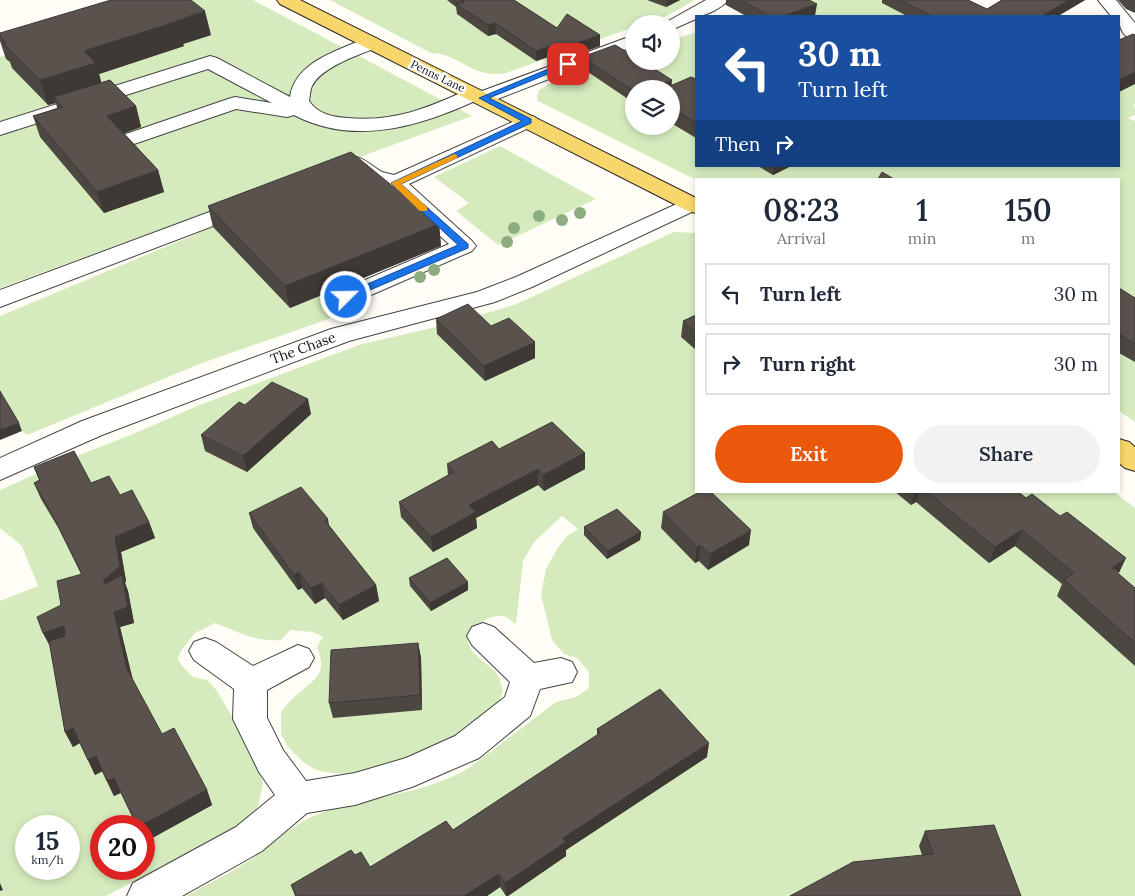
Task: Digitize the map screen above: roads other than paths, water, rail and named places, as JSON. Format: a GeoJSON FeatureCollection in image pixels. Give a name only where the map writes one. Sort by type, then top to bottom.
{"type":"FeatureCollection","features":[{"type":"Feature","properties":{"kind":"main road","name":"Penns Lane"},"geometry":{"type":"LineString","coordinates":[[286,0],[694,205]]}},
{"type":"Feature","properties":{"kind":"main road"},"geometry":{"type":"LineString","coordinates":[[1120,450],[1135,461]]}},
{"type":"Feature","properties":{"kind":"street"},"geometry":{"type":"LineString","coordinates":[[680,21],[718,0]]}},
{"type":"Feature","properties":{"kind":"street"},"geometry":{"type":"LineString","coordinates":[[1107,0],[1119,15]]}},
{"type":"Feature","properties":{"kind":"street"},"geometry":{"type":"LineString","coordinates":[[1120,16],[1135,35]]}},
{"type":"Feature","properties":{"kind":"street"},"geometry":{"type":"LineString","coordinates":[[308,114],[299,102],[301,86],[310,75],[327,63],[371,43]]}},
{"type":"Feature","properties":{"kind":"street"},"geometry":{"type":"LineString","coordinates":[[0,129],[210,62],[308,114],[334,123],[368,127],[411,120],[434,113],[625,43]]}},
{"type":"Feature","properties":{"kind":"street"},"geometry":{"type":"LineString","coordinates":[[130,139],[235,103],[308,114]]}},
{"type":"Feature","properties":{"kind":"street"},"geometry":{"type":"LineString","coordinates":[[395,183],[528,121]]}},
{"type":"Feature","properties":{"kind":"street"},"geometry":{"type":"LineString","coordinates":[[329,174],[356,163],[374,176],[395,183],[464,246],[346,297]]}},
{"type":"Feature","properties":{"kind":"street"},"geometry":{"type":"LineString","coordinates":[[0,299],[265,198]]}},
{"type":"Feature","properties":{"kind":"street","name":"The Chase"},"geometry":{"type":"LineString","coordinates":[[0,470],[92,428],[340,334],[424,314],[501,291],[694,205]]}},
{"type":"Feature","properties":{"kind":"street"},"geometry":{"type":"LineString","coordinates":[[483,636],[528,678]]}},
{"type":"Feature","properties":{"kind":"street"},"geometry":{"type":"LineString","coordinates":[[206,651],[251,683]]}},
{"type":"Feature","properties":{"kind":"street"},"geometry":{"type":"LineString","coordinates":[[251,683],[298,658]]}},
{"type":"Feature","properties":{"kind":"street"},"geometry":{"type":"LineString","coordinates":[[528,678],[561,672]]}},
{"type":"Feature","properties":{"kind":"street"},"geometry":{"type":"LineString","coordinates":[[146,896],[249,839],[298,798],[355,789],[412,772],[467,747],[518,706],[528,678]]}},
{"type":"Feature","properties":{"kind":"street"},"geometry":{"type":"LineString","coordinates":[[251,683],[250,719],[271,761],[298,798]]}}]}
